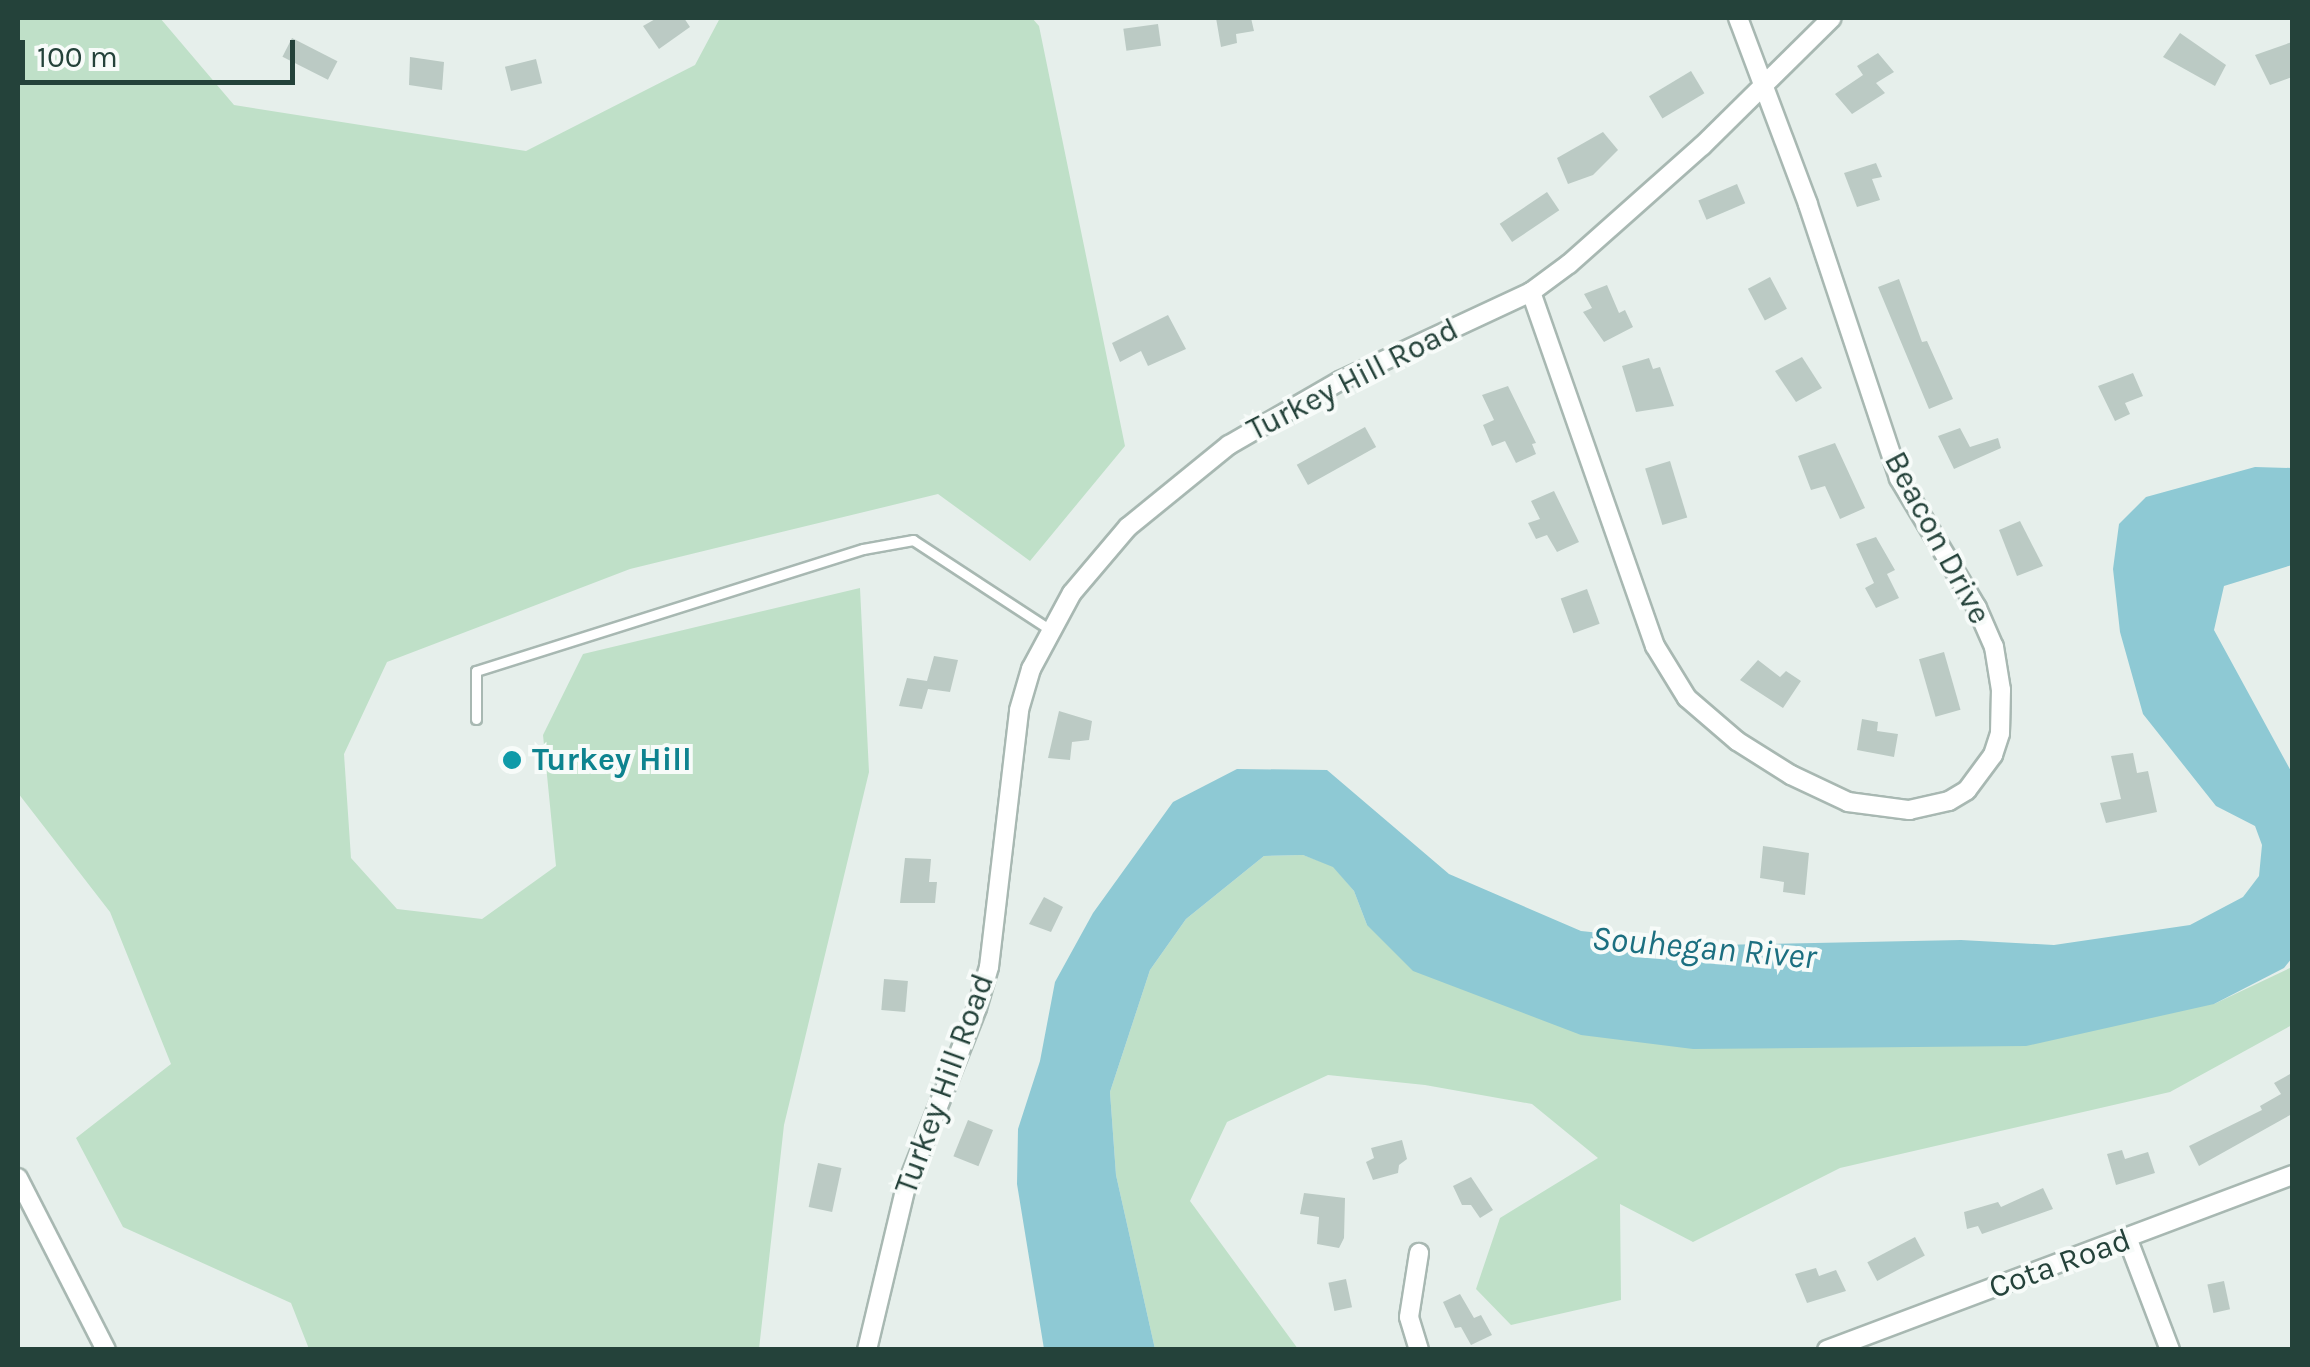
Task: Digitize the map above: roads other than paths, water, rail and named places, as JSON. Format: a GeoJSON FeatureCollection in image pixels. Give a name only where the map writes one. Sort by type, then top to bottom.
{"type":"FeatureCollection","features":[{"type":"Feature","properties":{"kind":"street","name":"Beacon Drive"},"geometry":{"type":"LineString","coordinates":[[1531,292],[1655,646],[1687,698],[1737,741],[1791,775],[1848,802],[1909,810],[1949,801],[1967,790],[1988,764],[2000,733],[2001,690],[1994,647],[1977,608],[1898,478],[1764,80],[1738,18]]}},
{"type":"Feature","properties":{"kind":"street","name":"Turkey Hill Road"},"geometry":{"type":"LineString","coordinates":[[867,1350],[905,1190],[977,1008],[988,968],[1020,710],[1049,629],[1072,593],[1128,527],[1229,444],[1340,381],[1531,292],[1615,225],[1702,146],[1764,80],[1832,18]]}},
{"type":"Feature","properties":{"kind":"street","name":"Cota Road"},"geometry":{"type":"LineString","coordinates":[[1827,1350],[2128,1240],[2292,1175]]}},
{"type":"Feature","properties":{"kind":"street"},"geometry":{"type":"LineString","coordinates":[[18,1178],[106,1350]]}},
{"type":"Feature","properties":{"kind":"street"},"geometry":{"type":"LineString","coordinates":[[2128,1240],[2170,1350]]}},
{"type":"Feature","properties":{"kind":"street"},"geometry":{"type":"LineString","coordinates":[[1419,1253],[1409,1317],[1419,1350]]}},
{"type":"Feature","properties":{"kind":"lane"},"geometry":{"type":"LineString","coordinates":[[476,719],[476,671],[862,549],[913,540],[1049,629]]}},
{"type":"Feature","properties":{"kind":"water","name":"Souhegan River"},"geometry":{"type":"Polygon","coordinates":[[[2255,467],[2292,468],[2292,565],[2224,586],[2214,630],[2292,773],[2292,958],[2284,968],[2214,1004],[2026,1046],[1693,1049],[1581,1035],[1413,971],[1367,925],[1354,891],[1333,867],[1303,855],[1264,856],[1186,919],[1150,970],[1110,1092],[1116,1175],[1155,1349],[1044,1349],[1017,1184],[1018,1129],[1040,1061],[1055,982],[1093,913],[1173,802],[1237,769],[1327,770],[1449,874],[1581,931],[1714,945],[1961,940],[2054,945],[2190,925],[2243,897],[2259,876],[2262,845],[2255,826],[2216,806],[2143,714],[2120,632],[2113,569],[2119,524],[2146,497],[2255,467]]]}},
{"type":"Feature","properties":{"kind":"place","name":"Turkey Hill"},"geometry":{"type":"Point","coordinates":[512,760]}}]}
